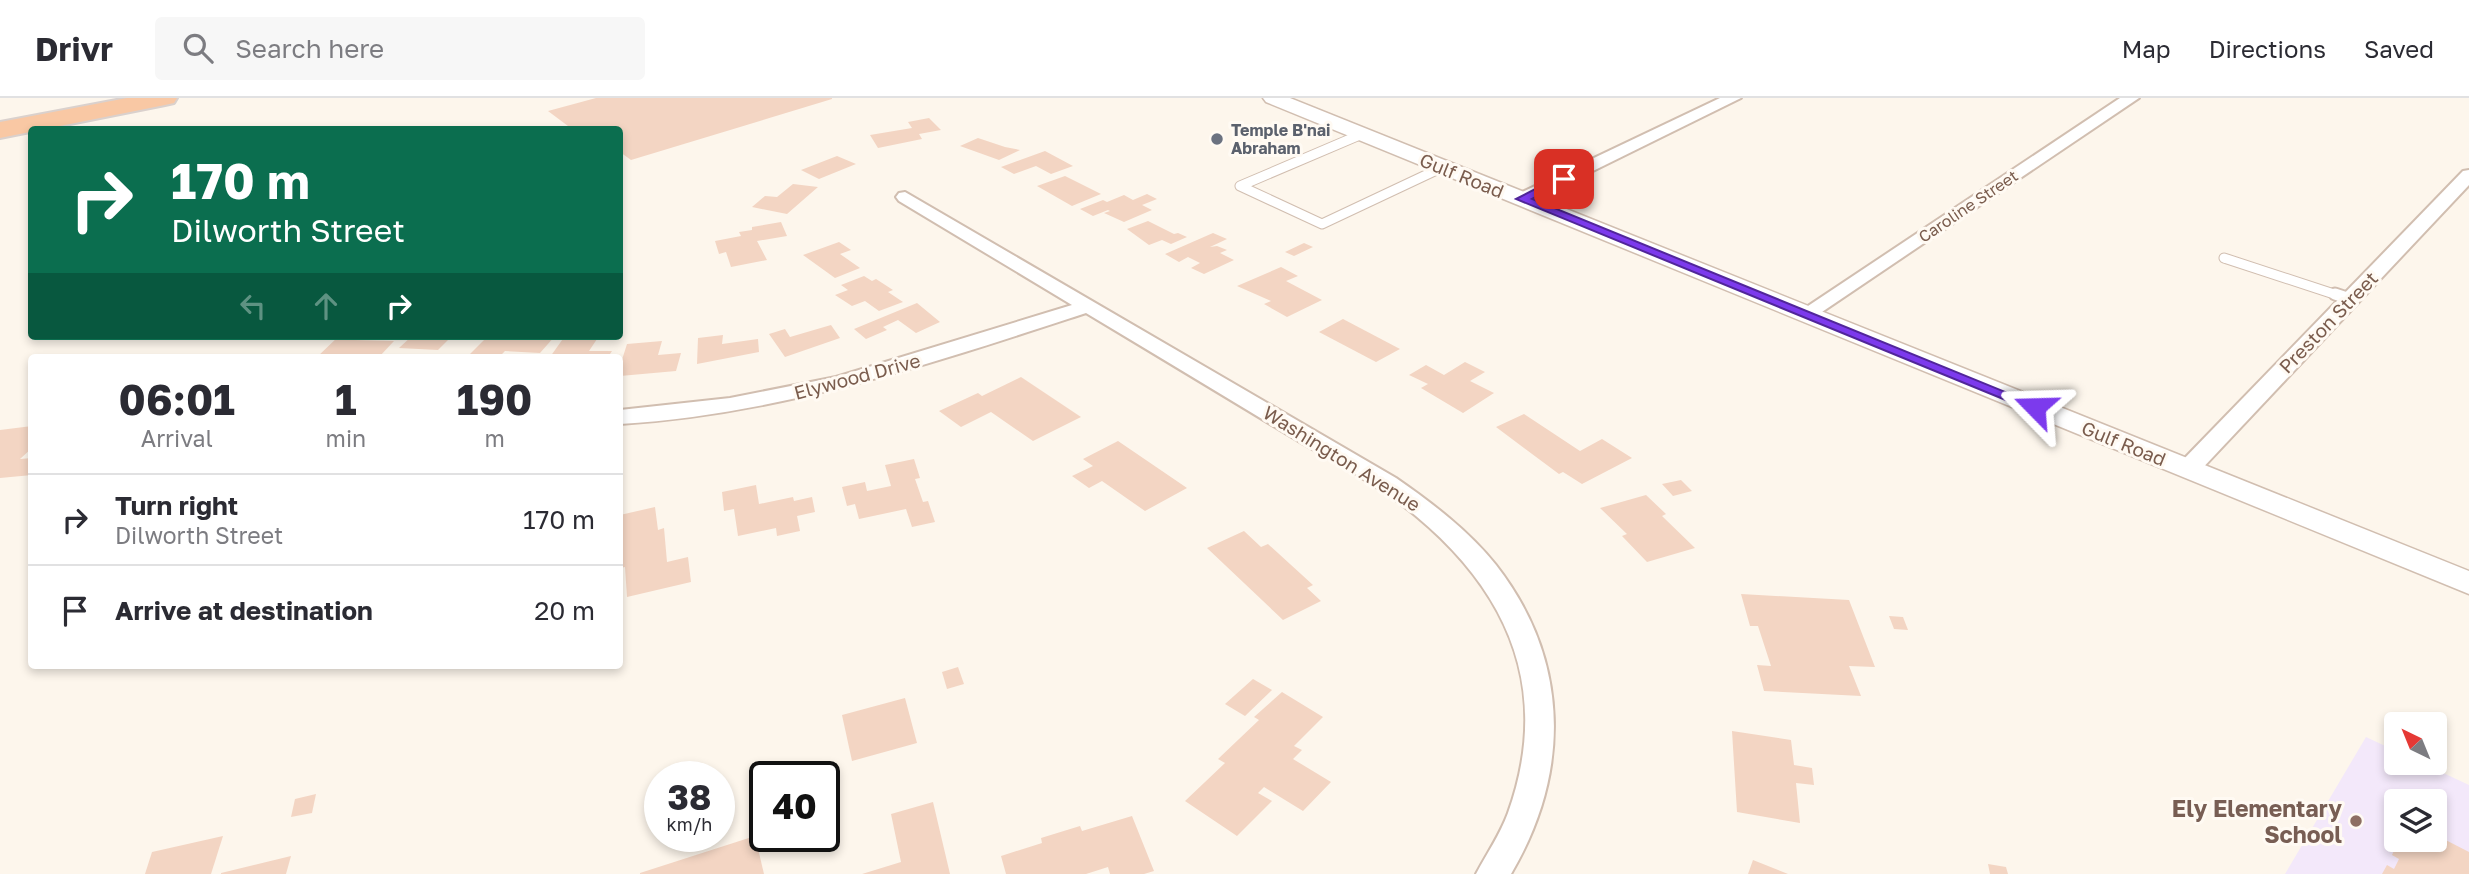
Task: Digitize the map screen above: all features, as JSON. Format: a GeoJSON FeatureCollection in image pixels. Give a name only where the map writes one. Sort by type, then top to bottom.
{"type":"FeatureCollection","features":[{"type":"Feature","properties":{"kind":"highway"},"geometry":{"type":"LineString","coordinates":[[0,118],[105,98]]}},
{"type":"Feature","properties":{"kind":"highway"},"geometry":{"type":"LineString","coordinates":[[0,130],[165,98]]}},
{"type":"Feature","properties":{"kind":"street","name":"Gulf Road"},"geometry":{"type":"LineString","coordinates":[[1273,98],[2469,583]]}},
{"type":"Feature","properties":{"kind":"street"},"geometry":{"type":"LineString","coordinates":[[1522,199],[1733,98]]}},
{"type":"Feature","properties":{"kind":"street","name":"Caroline Street"},"geometry":{"type":"LineString","coordinates":[[1806,314],[2131,98]]}},
{"type":"Feature","properties":{"kind":"street","name":"Preston Street"},"geometry":{"type":"LineString","coordinates":[[2188,469],[2469,174]]}},
{"type":"Feature","properties":{"kind":"street","name":"Washington Avenue"},"geometry":{"type":"LineString","coordinates":[[905,197],[1421,505],[1462,541],[1497,584],[1523,632],[1538,686],[1540,734],[1527,804],[1515,835],[1493,874]]}},
{"type":"Feature","properties":{"kind":"street","name":"Elywood Drive"},"geometry":{"type":"LineString","coordinates":[[623,417],[719,406],[838,383],[891,369],[1088,306]]}},
{"type":"Feature","properties":{"kind":"lane"},"geometry":{"type":"LineString","coordinates":[[1363,134],[1240,186],[1322,224],[1443,167]]}},
{"type":"Feature","properties":{"kind":"lane"},"geometry":{"type":"LineString","coordinates":[[2224,258],[2350,299]]}},
{"type":"Feature","properties":{"kind":"shaded area","name":"Ely Elementary School"},"geometry":{"type":"Polygon","coordinates":[[[2366,737],[2384,745],[2384,775],[2447,775],[2469,785],[2469,874],[2285,874],[2366,737]]]}},
{"type":"Feature","properties":{"kind":"building"},"geometry":{"type":"Polygon","coordinates":[[[596,98],[832,98],[631,160],[623,154],[623,126],[568,126],[548,111],[596,98]]]}},
{"type":"Feature","properties":{"kind":"building"},"geometry":{"type":"Polygon","coordinates":[[[929,118],[941,130],[919,134],[922,139],[878,148],[870,135],[912,128],[908,122],[929,118]]]}},
{"type":"Feature","properties":{"kind":"building"},"geometry":{"type":"Polygon","coordinates":[[[978,138],[1020,150],[999,160],[960,146],[978,138]]]}},
{"type":"Feature","properties":{"kind":"building"},"geometry":{"type":"Polygon","coordinates":[[[1045,151],[1073,166],[1051,174],[1036,166],[1014,174],[1001,167],[1045,151]]]}},
{"type":"Feature","properties":{"kind":"building"},"geometry":{"type":"Polygon","coordinates":[[[837,156],[856,164],[819,179],[801,170],[837,156]]]}},
{"type":"Feature","properties":{"kind":"building"},"geometry":{"type":"Polygon","coordinates":[[[1065,176],[1101,194],[1072,206],[1037,186],[1065,176]]]}},
{"type":"Feature","properties":{"kind":"building"},"geometry":{"type":"Polygon","coordinates":[[[793,184],[818,187],[787,214],[752,207],[765,196],[777,197],[793,184]]]}},
{"type":"Feature","properties":{"kind":"building"},"geometry":{"type":"Polygon","coordinates":[[[1147,194],[1157,199],[1142,205],[1152,210],[1124,222],[1104,213],[1110,211],[1108,210],[1093,216],[1080,209],[1124,195],[1133,200],[1147,194]]]}},
{"type":"Feature","properties":{"kind":"building"},"geometry":{"type":"Polygon","coordinates":[[[1148,221],[1174,234],[1187,237],[1171,244],[1162,240],[1149,245],[1127,229],[1148,221]]]}},
{"type":"Feature","properties":{"kind":"building"},"geometry":{"type":"Polygon","coordinates":[[[781,222],[787,236],[757,241],[767,260],[731,267],[726,252],[719,254],[715,241],[741,236],[739,232],[752,230],[752,227],[781,222]]]}},
{"type":"Feature","properties":{"kind":"building"},"geometry":{"type":"Polygon","coordinates":[[[1213,233],[1227,239],[1210,247],[1217,246],[1227,250],[1220,253],[1234,260],[1204,274],[1191,268],[1200,263],[1188,257],[1179,262],[1165,254],[1213,233]]]}},
{"type":"Feature","properties":{"kind":"building"},"geometry":{"type":"Polygon","coordinates":[[[839,242],[851,250],[840,254],[860,268],[835,278],[803,255],[839,242]]]}},
{"type":"Feature","properties":{"kind":"building"},"geometry":{"type":"Polygon","coordinates":[[[1304,243],[1313,247],[1294,256],[1285,252],[1304,243]]]}},
{"type":"Feature","properties":{"kind":"building"},"geometry":{"type":"Polygon","coordinates":[[[1281,267],[1298,276],[1286,281],[1322,300],[1287,317],[1264,304],[1271,301],[1237,286],[1281,267]]]}},
{"type":"Feature","properties":{"kind":"building"},"geometry":{"type":"Polygon","coordinates":[[[864,276],[872,281],[876,279],[893,290],[888,292],[903,302],[879,311],[865,301],[852,306],[835,295],[848,290],[841,285],[864,276]]]}},
{"type":"Feature","properties":{"kind":"building"},"geometry":{"type":"Polygon","coordinates":[[[917,303],[940,322],[916,333],[898,320],[883,327],[887,330],[866,339],[854,329],[917,303]]]}},
{"type":"Feature","properties":{"kind":"building"},"geometry":{"type":"Polygon","coordinates":[[[1343,319],[1400,349],[1376,362],[1319,332],[1343,319]]]}},
{"type":"Feature","properties":{"kind":"building"},"geometry":{"type":"Polygon","coordinates":[[[831,325],[840,338],[785,357],[769,334],[785,329],[790,337],[831,325]]]}},
{"type":"Feature","properties":{"kind":"building"},"geometry":{"type":"Polygon","coordinates":[[[723,335],[722,344],[758,339],[759,352],[697,364],[698,338],[723,335]]]}},
{"type":"Feature","properties":{"kind":"building"},"geometry":{"type":"Polygon","coordinates":[[[335,340],[394,341],[382,354],[320,354],[335,340]]]}},
{"type":"Feature","properties":{"kind":"building"},"geometry":{"type":"Polygon","coordinates":[[[408,340],[448,340],[438,350],[399,348],[408,340]]]}},
{"type":"Feature","properties":{"kind":"building"},"geometry":{"type":"Polygon","coordinates":[[[484,340],[551,340],[540,353],[505,351],[502,354],[470,354],[484,340]]]}},
{"type":"Feature","properties":{"kind":"building"},"geometry":{"type":"Polygon","coordinates":[[[562,340],[596,340],[589,351],[612,351],[610,354],[552,354],[562,340]]]}},
{"type":"Feature","properties":{"kind":"building"},"geometry":{"type":"Polygon","coordinates":[[[662,341],[658,355],[681,353],[676,371],[623,376],[623,357],[627,344],[662,341]]]}},
{"type":"Feature","properties":{"kind":"building"},"geometry":{"type":"Polygon","coordinates":[[[1465,362],[1485,372],[1470,381],[1494,393],[1463,413],[1421,388],[1428,384],[1409,375],[1426,365],[1444,375],[1465,362]]]}},
{"type":"Feature","properties":{"kind":"building"},"geometry":{"type":"Polygon","coordinates":[[[1021,377],[1081,417],[1033,441],[991,412],[961,427],[939,411],[978,393],[982,396],[1021,377]]]}},
{"type":"Feature","properties":{"kind":"building"},"geometry":{"type":"Polygon","coordinates":[[[1524,414],[1580,451],[1602,439],[1632,458],[1582,484],[1563,472],[1559,474],[1496,427],[1524,414]]]}},
{"type":"Feature","properties":{"kind":"building"},"geometry":{"type":"Polygon","coordinates":[[[28,426],[28,452],[20,459],[28,458],[28,475],[0,478],[0,430],[28,426]]]}},
{"type":"Feature","properties":{"kind":"building"},"geometry":{"type":"Polygon","coordinates":[[[1118,441],[1187,488],[1145,511],[1102,481],[1089,488],[1072,476],[1093,466],[1083,459],[1118,441]]]}},
{"type":"Feature","properties":{"kind":"building"},"geometry":{"type":"Polygon","coordinates":[[[914,459],[920,478],[915,479],[923,502],[928,501],[935,522],[912,527],[906,509],[859,519],[855,504],[847,506],[842,487],[865,482],[867,491],[891,486],[885,465],[914,459]]]}},
{"type":"Feature","properties":{"kind":"building"},"geometry":{"type":"Polygon","coordinates":[[[1681,480],[1692,491],[1673,496],[1662,484],[1681,480]]]}},
{"type":"Feature","properties":{"kind":"building"},"geometry":{"type":"Polygon","coordinates":[[[756,485],[759,504],[793,497],[794,501],[812,497],[815,512],[797,516],[800,531],[777,536],[776,528],[738,536],[734,509],[724,511],[722,492],[756,485]]]}},
{"type":"Feature","properties":{"kind":"building"},"geometry":{"type":"Polygon","coordinates":[[[1646,495],[1666,514],[1662,516],[1695,548],[1647,562],[1622,536],[1627,534],[1600,508],[1646,495]]]}},
{"type":"Feature","properties":{"kind":"building"},"geometry":{"type":"Polygon","coordinates":[[[655,507],[658,530],[664,528],[667,562],[688,557],[691,582],[627,597],[623,567],[623,514],[655,507]]]}},
{"type":"Feature","properties":{"kind":"building"},"geometry":{"type":"Polygon","coordinates":[[[1244,531],[1261,547],[1268,544],[1313,585],[1307,588],[1321,601],[1283,620],[1207,548],[1244,531]]]}},
{"type":"Feature","properties":{"kind":"building"},"geometry":{"type":"Polygon","coordinates":[[[1741,594],[1849,600],[1875,667],[1849,666],[1861,696],[1764,691],[1757,665],[1771,666],[1758,626],[1750,626],[1741,594]]]}},
{"type":"Feature","properties":{"kind":"building"},"geometry":{"type":"Polygon","coordinates":[[[1889,616],[1903,617],[1908,630],[1894,629],[1889,616]]]}},
{"type":"Feature","properties":{"kind":"building"},"geometry":{"type":"Polygon","coordinates":[[[958,667],[964,684],[947,689],[942,672],[958,667]]]}},
{"type":"Feature","properties":{"kind":"building"},"geometry":{"type":"Polygon","coordinates":[[[1253,679],[1272,690],[1245,716],[1225,704],[1253,679]]]}},
{"type":"Feature","properties":{"kind":"building"},"geometry":{"type":"Polygon","coordinates":[[[1282,692],[1323,717],[1294,746],[1302,750],[1293,759],[1331,782],[1303,811],[1264,787],[1258,793],[1272,801],[1237,836],[1185,801],[1225,763],[1218,759],[1259,720],[1254,717],[1282,692]]]}},
{"type":"Feature","properties":{"kind":"building"},"geometry":{"type":"Polygon","coordinates":[[[905,698],[917,743],[852,761],[842,715],[905,698]]]}},
{"type":"Feature","properties":{"kind":"building"},"geometry":{"type":"Polygon","coordinates":[[[1732,731],[1791,740],[1794,765],[1812,768],[1814,785],[1796,783],[1800,823],[1737,812],[1732,731]]]}},
{"type":"Feature","properties":{"kind":"building"},"geometry":{"type":"Polygon","coordinates":[[[316,794],[312,813],[291,817],[295,799],[316,794]]]}},
{"type":"Feature","properties":{"kind":"building"},"geometry":{"type":"Polygon","coordinates":[[[933,802],[950,874],[862,874],[901,862],[891,814],[933,802]]]}},
{"type":"Feature","properties":{"kind":"building"},"geometry":{"type":"Polygon","coordinates":[[[1132,816],[1154,871],[1144,874],[1110,874],[1108,867],[1086,874],[1006,874],[1001,856],[1042,843],[1041,838],[1080,826],[1082,831],[1132,816]]]}},
{"type":"Feature","properties":{"kind":"building"},"geometry":{"type":"Polygon","coordinates":[[[223,836],[211,874],[145,874],[152,852],[223,836]]]}},
{"type":"Feature","properties":{"kind":"building"},"geometry":{"type":"Polygon","coordinates":[[[749,838],[749,852],[759,852],[764,874],[640,874],[705,852],[735,852],[735,842],[749,838]]]}},
{"type":"Feature","properties":{"kind":"building"},"geometry":{"type":"Polygon","coordinates":[[[2447,841],[2469,852],[2469,874],[2382,874],[2387,865],[2394,869],[2399,859],[2392,855],[2393,852],[2447,852],[2447,841]]]}},
{"type":"Feature","properties":{"kind":"building"},"geometry":{"type":"Polygon","coordinates":[[[291,856],[286,874],[221,874],[221,873],[291,856]]]}},
{"type":"Feature","properties":{"kind":"building"},"geometry":{"type":"Polygon","coordinates":[[[1753,860],[1788,874],[1748,874],[1753,860]]]}},
{"type":"Feature","properties":{"kind":"building"},"geometry":{"type":"Polygon","coordinates":[[[1988,864],[2006,867],[2008,874],[1990,874],[1988,864]]]}},
{"type":"Feature","properties":{"kind":"place","name":"Temple B'nai Abraham"},"geometry":{"type":"Point","coordinates":[1217,139]}},
{"type":"Feature","properties":{"kind":"place","name":"Ely Elementary School"},"geometry":{"type":"Point","coordinates":[2356,821]}},
{"type":"Feature","properties":{"kind":"route"},"geometry":{"type":"LineString","coordinates":[[1564,179],[1522,199],[2035,407]]}}]}
